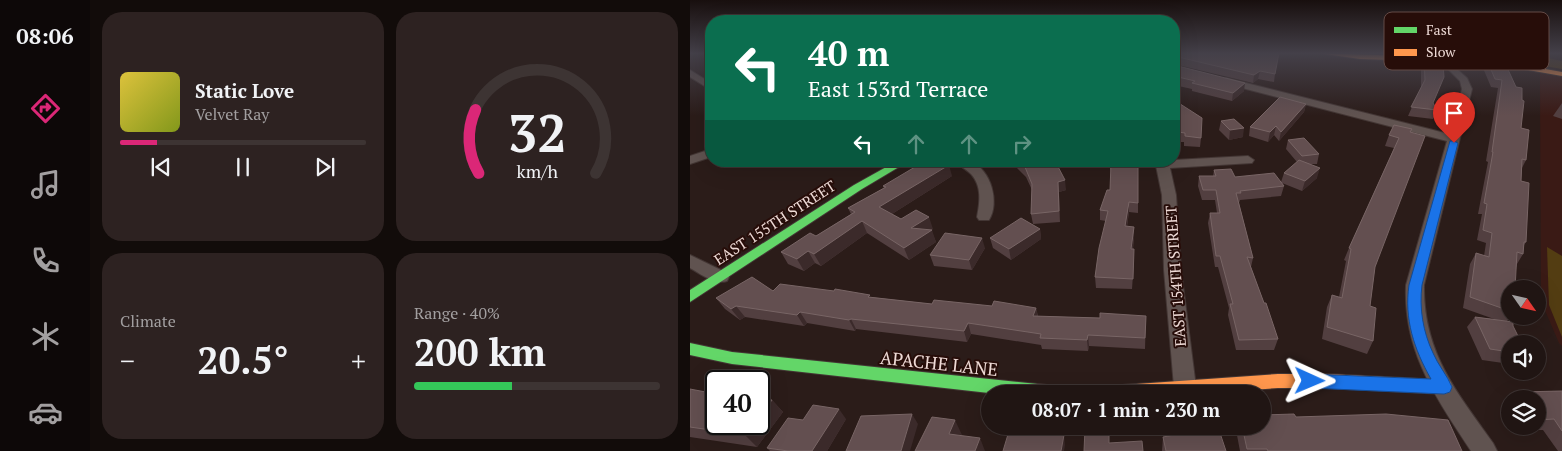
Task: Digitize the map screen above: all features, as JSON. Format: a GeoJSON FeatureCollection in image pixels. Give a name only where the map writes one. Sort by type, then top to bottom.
{"type":"FeatureCollection","features":[{"type":"Feature","properties":{"kind":"street"},"geometry":{"type":"LineString","coordinates":[[692,74],[705,83]]}},
{"type":"Feature","properties":{"kind":"street"},"geometry":{"type":"LineString","coordinates":[[1458,74],[1464,80],[1467,89],[1413,300],[1418,336],[1426,357],[1485,451]]}},
{"type":"Feature","properties":{"kind":"street"},"geometry":{"type":"LineString","coordinates":[[1212,77],[1454,139]]}},
{"type":"Feature","properties":{"kind":"street"},"geometry":{"type":"LineString","coordinates":[[690,160],[705,155]]}},
{"type":"Feature","properties":{"kind":"street","name":"EAST 154TH STREET"},"geometry":{"type":"LineString","coordinates":[[1180,162],[1248,160]]}},
{"type":"Feature","properties":{"kind":"street","name":"EAST 155TH STREET"},"geometry":{"type":"LineString","coordinates":[[690,297],[858,187],[893,167]]}},
{"type":"Feature","properties":{"kind":"street"},"geometry":{"type":"LineString","coordinates":[[971,167],[982,179],[988,200],[984,217]]}},
{"type":"Feature","properties":{"kind":"street","name":"EAST 154TH STREET"},"geometry":{"type":"LineString","coordinates":[[1163,167],[1170,191],[1174,305],[1185,385]]}},
{"type":"Feature","properties":{"kind":"street"},"geometry":{"type":"LineString","coordinates":[[690,261],[720,277]]}},
{"type":"Feature","properties":{"kind":"street","name":"APACHE LANE"},"geometry":{"type":"LineString","coordinates":[[690,349],[732,358],[981,386]]}},
{"type":"Feature","properties":{"kind":"street","name":"APACHE LANE"},"geometry":{"type":"LineString","coordinates":[[1216,385],[1278,381],[1326,381],[1444,387]]}},
{"type":"Feature","properties":{"kind":"shaded area"},"geometry":{"type":"Polygon","coordinates":[[[1540,74],[1562,77],[1562,346],[1546,313],[1546,280],[1541,280],[1540,74]]]}},
{"type":"Feature","properties":{"kind":"shaded area"},"geometry":{"type":"Polygon","coordinates":[[[1547,247],[1562,256],[1562,337],[1549,305],[1547,247]]]}},
{"type":"Feature","properties":{"kind":"building"},"geometry":{"type":"Polygon","coordinates":[[[1180,74],[1210,74],[1245,83],[1233,93],[1192,83],[1195,81],[1180,77],[1180,74]]]}},
{"type":"Feature","properties":{"kind":"building"},"geometry":{"type":"Polygon","coordinates":[[[1425,74],[1444,74],[1433,103],[1437,110],[1411,107],[1425,80],[1425,74]]]}},
{"type":"Feature","properties":{"kind":"building"},"geometry":{"type":"Polygon","coordinates":[[[1493,74],[1510,74],[1516,87],[1522,88],[1522,100],[1524,101],[1521,128],[1529,130],[1526,160],[1522,159],[1521,181],[1529,183],[1526,242],[1524,242],[1523,254],[1517,252],[1515,280],[1501,280],[1501,308],[1470,297],[1476,253],[1489,257],[1492,233],[1483,230],[1487,204],[1484,203],[1493,152],[1502,80],[1495,79],[1493,74]]]}},
{"type":"Feature","properties":{"kind":"building"},"geometry":{"type":"Polygon","coordinates":[[[1280,97],[1306,104],[1281,132],[1276,126],[1270,132],[1250,127],[1280,97]]]}},
{"type":"Feature","properties":{"kind":"building"},"geometry":{"type":"Polygon","coordinates":[[[1180,104],[1202,118],[1201,138],[1185,136],[1185,133],[1180,132],[1180,104]]]}},
{"type":"Feature","properties":{"kind":"building"},"geometry":{"type":"Polygon","coordinates":[[[1234,119],[1244,128],[1230,130],[1221,121],[1234,119]]]}},
{"type":"Feature","properties":{"kind":"building"},"geometry":{"type":"Polygon","coordinates":[[[1394,125],[1412,129],[1410,132],[1425,136],[1375,267],[1370,306],[1376,308],[1373,341],[1327,327],[1332,295],[1342,298],[1351,249],[1349,248],[1399,138],[1389,135],[1394,125]]]}},
{"type":"Feature","properties":{"kind":"building"},"geometry":{"type":"Polygon","coordinates":[[[1304,138],[1319,154],[1302,156],[1288,140],[1304,138]]]}},
{"type":"Feature","properties":{"kind":"building"},"geometry":{"type":"Polygon","coordinates":[[[1299,160],[1320,168],[1305,181],[1284,173],[1299,160]]]}},
{"type":"Feature","properties":{"kind":"building"},"geometry":{"type":"Polygon","coordinates":[[[915,167],[946,167],[879,207],[901,219],[916,210],[929,217],[911,228],[932,230],[904,248],[862,221],[814,254],[808,251],[797,259],[781,252],[810,233],[816,236],[855,212],[848,208],[886,187],[883,186],[915,167]]]}},
{"type":"Feature","properties":{"kind":"building"},"geometry":{"type":"Polygon","coordinates":[[[1025,167],[1058,167],[1065,180],[1058,182],[1059,211],[1031,214],[1032,184],[1025,167]]]}},
{"type":"Feature","properties":{"kind":"building"},"geometry":{"type":"Polygon","coordinates":[[[1111,167],[1138,167],[1138,203],[1129,202],[1125,226],[1134,227],[1131,249],[1134,249],[1133,279],[1095,277],[1099,248],[1108,211],[1100,210],[1107,190],[1110,190],[1111,167]]]}},
{"type":"Feature","properties":{"kind":"building"},"geometry":{"type":"Polygon","coordinates":[[[1231,169],[1235,177],[1274,173],[1284,186],[1236,193],[1253,258],[1247,257],[1264,303],[1266,303],[1278,339],[1239,340],[1230,304],[1233,304],[1220,256],[1216,256],[1210,213],[1220,213],[1216,190],[1203,190],[1199,176],[1216,176],[1214,170],[1231,169]]]}},
{"type":"Feature","properties":{"kind":"building"},"geometry":{"type":"Polygon","coordinates":[[[1021,218],[1040,229],[1009,249],[990,238],[1021,218]]]}},
{"type":"Feature","properties":{"kind":"building"},"geometry":{"type":"Polygon","coordinates":[[[945,233],[982,238],[969,260],[930,255],[945,233]]]}},
{"type":"Feature","properties":{"kind":"building"},"geometry":{"type":"Polygon","coordinates":[[[752,277],[773,291],[780,284],[834,291],[835,289],[870,295],[868,297],[932,304],[934,300],[992,306],[994,301],[1036,308],[1033,316],[1100,318],[1100,313],[1146,316],[1145,338],[1088,335],[1087,340],[1040,338],[1041,334],[968,323],[964,331],[849,320],[800,312],[797,315],[736,306],[731,309],[716,298],[752,277]]]}},
{"type":"Feature","properties":{"kind":"building"},"geometry":{"type":"Polygon","coordinates":[[[1475,317],[1501,320],[1501,325],[1513,325],[1518,335],[1501,335],[1501,351],[1490,349],[1475,317]]]}},
{"type":"Feature","properties":{"kind":"building"},"geometry":{"type":"Polygon","coordinates":[[[690,389],[705,392],[705,429],[690,427],[690,389]]]}},
{"type":"Feature","properties":{"kind":"building"},"geometry":{"type":"Polygon","coordinates":[[[1546,391],[1562,391],[1562,431],[1554,419],[1546,420],[1546,391]]]}},
{"type":"Feature","properties":{"kind":"building"},"geometry":{"type":"Polygon","coordinates":[[[813,405],[839,409],[812,451],[788,451],[767,448],[788,418],[803,420],[813,405]]]}},
{"type":"Feature","properties":{"kind":"building"},"geometry":{"type":"Polygon","coordinates":[[[912,414],[901,451],[846,451],[861,416],[912,414]]]}},
{"type":"Feature","properties":{"kind":"building"},"geometry":{"type":"Polygon","coordinates":[[[1294,414],[1296,417],[1386,414],[1448,420],[1462,451],[1268,451],[1267,449],[1247,449],[1244,435],[1271,435],[1271,415],[1294,414]]]}},
{"type":"Feature","properties":{"kind":"building"},"geometry":{"type":"Polygon","coordinates":[[[932,417],[955,420],[949,434],[980,438],[975,451],[915,451],[932,417]]]}},
{"type":"Feature","properties":{"kind":"building"},"geometry":{"type":"Polygon","coordinates":[[[1008,435],[1064,435],[1061,451],[1003,451],[1008,435]]]}},
{"type":"Feature","properties":{"kind":"building"},"geometry":{"type":"Polygon","coordinates":[[[1085,435],[1109,435],[1109,443],[1142,441],[1143,451],[1084,451],[1085,435]]]}},
{"type":"Feature","properties":{"kind":"building"},"geometry":{"type":"Polygon","coordinates":[[[1174,435],[1221,435],[1226,451],[1166,451],[1163,437],[1174,435]]]}},
{"type":"Feature","properties":{"kind":"traffic: fast"},"geometry":{"type":"LineString","coordinates":[[690,297],[858,187],[893,167]]}},
{"type":"Feature","properties":{"kind":"traffic: fast"},"geometry":{"type":"LineString","coordinates":[[690,349],[732,358],[982,385]]}},
{"type":"Feature","properties":{"kind":"traffic: slow"},"geometry":{"type":"LineString","coordinates":[[1221,385],[1278,381],[1326,381],[1444,387]]}},
{"type":"Feature","properties":{"kind":"route"},"geometry":{"type":"LineString","coordinates":[[1310,381],[1444,387],[1426,357],[1418,336],[1413,300],[1454,143]]}}]}
